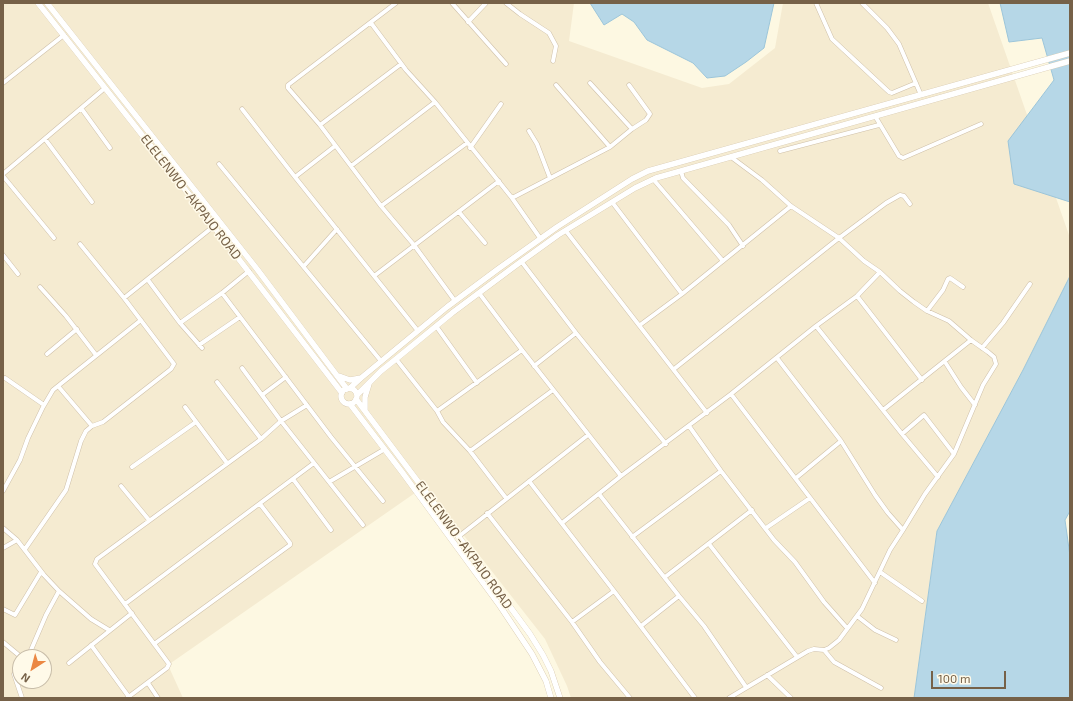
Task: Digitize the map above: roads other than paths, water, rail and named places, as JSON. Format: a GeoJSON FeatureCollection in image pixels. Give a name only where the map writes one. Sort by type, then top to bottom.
{"type":"FeatureCollection","features":[{"type":"Feature","properties":{"kind":"main road","name":"ELELENWO -AKPAJO ROAD"},"geometry":{"type":"LineString","coordinates":[[38,3],[214,226],[342,393]]}},
{"type":"Feature","properties":{"kind":"main road"},"geometry":{"type":"LineString","coordinates":[[47,3],[339,376],[349,388],[355,391],[356,397]]}},
{"type":"Feature","properties":{"kind":"main road"},"geometry":{"type":"LineString","coordinates":[[1070,53],[648,171],[625,183],[540,238],[455,301],[342,393],[343,401],[350,404],[370,382],[396,359],[478,293],[521,261],[634,188],[653,179],[1070,61]]}},
{"type":"Feature","properties":{"kind":"main road"},"geometry":{"type":"LineString","coordinates":[[339,376],[350,380],[361,378]]}},
{"type":"Feature","properties":{"kind":"main road"},"geometry":{"type":"LineString","coordinates":[[365,411],[366,393],[370,382]]}},
{"type":"Feature","properties":{"kind":"main road","name":"ELELENWO -AKPAJO ROAD"},"geometry":{"type":"LineString","coordinates":[[356,397],[525,628],[543,655],[551,671],[560,698]]}},
{"type":"Feature","properties":{"kind":"main road","name":"ELELENWO -AKPAJO ROAD"},"geometry":{"type":"LineString","coordinates":[[350,404],[496,600],[532,654],[546,681],[552,698]]}},
{"type":"Feature","properties":{"kind":"street"},"geometry":{"type":"LineString","coordinates":[[396,3],[288,85],[288,88],[320,125],[381,206],[414,245],[455,301]]}},
{"type":"Feature","properties":{"kind":"street"},"geometry":{"type":"LineString","coordinates":[[452,3],[506,64]]}},
{"type":"Feature","properties":{"kind":"street"},"geometry":{"type":"LineString","coordinates":[[468,22],[486,3]]}},
{"type":"Feature","properties":{"kind":"street"},"geometry":{"type":"LineString","coordinates":[[506,3],[549,33],[556,46],[552,60]]}},
{"type":"Feature","properties":{"kind":"street"},"geometry":{"type":"LineString","coordinates":[[816,3],[832,39],[889,92],[892,93],[916,82]]}},
{"type":"Feature","properties":{"kind":"street"},"geometry":{"type":"LineString","coordinates":[[862,3],[887,28],[899,44],[921,95]]}},
{"type":"Feature","properties":{"kind":"street"},"geometry":{"type":"LineString","coordinates":[[867,8],[870,3]]}},
{"type":"Feature","properties":{"kind":"street"},"geometry":{"type":"LineString","coordinates":[[370,23],[401,64],[435,102],[470,148],[499,181],[540,238]]}},
{"type":"Feature","properties":{"kind":"street"},"geometry":{"type":"LineString","coordinates":[[3,84],[64,35]]}},
{"type":"Feature","properties":{"kind":"street"},"geometry":{"type":"LineString","coordinates":[[320,125],[401,64]]}},
{"type":"Feature","properties":{"kind":"street"},"geometry":{"type":"LineString","coordinates":[[590,82],[632,130]]}},
{"type":"Feature","properties":{"kind":"street"},"geometry":{"type":"LineString","coordinates":[[512,198],[610,148],[646,120],[650,114],[629,84]]}},
{"type":"Feature","properties":{"kind":"street"},"geometry":{"type":"LineString","coordinates":[[556,85],[610,148]]}},
{"type":"Feature","properties":{"kind":"street"},"geometry":{"type":"LineString","coordinates":[[54,238],[3,175],[105,88]]}},
{"type":"Feature","properties":{"kind":"street"},"geometry":{"type":"LineString","coordinates":[[351,166],[435,102]]}},
{"type":"Feature","properties":{"kind":"street"},"geometry":{"type":"LineString","coordinates":[[470,148],[501,104]]}},
{"type":"Feature","properties":{"kind":"street"},"geometry":{"type":"LineString","coordinates":[[81,108],[110,148]]}},
{"type":"Feature","properties":{"kind":"street"},"geometry":{"type":"LineString","coordinates":[[242,109],[418,331]]}},
{"type":"Feature","properties":{"kind":"street"},"geometry":{"type":"LineString","coordinates":[[875,116],[879,125],[899,156],[904,158],[981,124]]}},
{"type":"Feature","properties":{"kind":"street"},"geometry":{"type":"LineString","coordinates":[[780,151],[879,125]]}},
{"type":"Feature","properties":{"kind":"street"},"geometry":{"type":"LineString","coordinates":[[529,131],[537,144],[550,178]]}},
{"type":"Feature","properties":{"kind":"street"},"geometry":{"type":"LineString","coordinates":[[44,139],[92,202]]}},
{"type":"Feature","properties":{"kind":"street"},"geometry":{"type":"LineString","coordinates":[[381,206],[467,143]]}},
{"type":"Feature","properties":{"kind":"street"},"geometry":{"type":"LineString","coordinates":[[295,177],[335,146]]}},
{"type":"Feature","properties":{"kind":"street"},"geometry":{"type":"LineString","coordinates":[[729,698],[735,697],[746,687],[797,657],[814,649],[824,650],[829,648],[839,640],[858,616],[890,550],[925,494],[954,454],[983,385],[996,364],[994,357],[949,321],[927,311],[900,291],[880,272],[864,261],[839,238],[791,206],[762,180],[731,156]]}},
{"type":"Feature","properties":{"kind":"street"},"geometry":{"type":"LineString","coordinates":[[219,164],[381,361]]}},
{"type":"Feature","properties":{"kind":"street"},"geometry":{"type":"LineString","coordinates":[[681,171],[683,178],[729,225],[743,246]]}},
{"type":"Feature","properties":{"kind":"street"},"geometry":{"type":"LineString","coordinates":[[653,179],[723,261]]}},
{"type":"Feature","properties":{"kind":"street"},"geometry":{"type":"LineString","coordinates":[[374,276],[499,181]]}},
{"type":"Feature","properties":{"kind":"street"},"geometry":{"type":"LineString","coordinates":[[674,369],[839,238],[886,203],[900,195],[904,196],[910,204]]}},
{"type":"Feature","properties":{"kind":"street"},"geometry":{"type":"LineString","coordinates":[[612,202],[682,294]]}},
{"type":"Feature","properties":{"kind":"street"},"geometry":{"type":"LineString","coordinates":[[640,325],[743,246],[791,206]]}},
{"type":"Feature","properties":{"kind":"street"},"geometry":{"type":"LineString","coordinates":[[459,212],[485,243]]}},
{"type":"Feature","properties":{"kind":"street"},"geometry":{"type":"LineString","coordinates":[[124,298],[214,226]]}},
{"type":"Feature","properties":{"kind":"street"},"geometry":{"type":"LineString","coordinates":[[304,266],[337,229]]}},
{"type":"Feature","properties":{"kind":"street"},"geometry":{"type":"LineString","coordinates":[[566,231],[707,413]]}},
{"type":"Feature","properties":{"kind":"street"},"geometry":{"type":"LineString","coordinates":[[25,549],[65,492],[81,440],[86,431],[92,426],[103,422],[171,369],[174,364],[124,298],[80,244]]}},
{"type":"Feature","properties":{"kind":"street"},"geometry":{"type":"LineString","coordinates":[[3,255],[18,274]]}},
{"type":"Feature","properties":{"kind":"street"},"geometry":{"type":"LineString","coordinates":[[521,261],[576,333],[666,444]]}},
{"type":"Feature","properties":{"kind":"street"},"geometry":{"type":"LineString","coordinates":[[180,323],[222,293],[248,271]]}},
{"type":"Feature","properties":{"kind":"street"},"geometry":{"type":"LineString","coordinates":[[562,523],[621,476],[707,413],[816,326],[857,296],[880,272]]}},
{"type":"Feature","properties":{"kind":"street"},"geometry":{"type":"LineString","coordinates":[[927,311],[943,290],[948,279],[950,278],[962,287]]}},
{"type":"Feature","properties":{"kind":"street"},"geometry":{"type":"LineString","coordinates":[[148,280],[200,347],[240,317]]}},
{"type":"Feature","properties":{"kind":"street"},"geometry":{"type":"LineString","coordinates":[[982,348],[1003,323],[1030,284]]}},
{"type":"Feature","properties":{"kind":"street"},"geometry":{"type":"LineString","coordinates":[[40,286],[77,329],[96,355]]}},
{"type":"Feature","properties":{"kind":"street"},"geometry":{"type":"LineString","coordinates":[[222,293],[306,405],[383,501]]}},
{"type":"Feature","properties":{"kind":"street"},"geometry":{"type":"LineString","coordinates":[[478,293],[621,476]]}},
{"type":"Feature","properties":{"kind":"street"},"geometry":{"type":"LineString","coordinates":[[857,296],[922,380]]}},
{"type":"Feature","properties":{"kind":"street"},"geometry":{"type":"LineString","coordinates":[[3,491],[20,460],[28,438],[49,396],[58,386],[141,320]]}},
{"type":"Feature","properties":{"kind":"street"},"geometry":{"type":"LineString","coordinates":[[436,326],[477,383]]}},
{"type":"Feature","properties":{"kind":"street"},"geometry":{"type":"LineString","coordinates":[[816,326],[938,477]]}},
{"type":"Feature","properties":{"kind":"street"},"geometry":{"type":"LineString","coordinates":[[47,354],[77,329]]}},
{"type":"Feature","properties":{"kind":"street"},"geometry":{"type":"LineString","coordinates":[[534,366],[576,333]]}},
{"type":"Feature","properties":{"kind":"street"},"geometry":{"type":"LineString","coordinates":[[883,410],[971,340]]}},
{"type":"Feature","properties":{"kind":"street"},"geometry":{"type":"LineString","coordinates":[[437,411],[522,350]]}},
{"type":"Feature","properties":{"kind":"street"},"geometry":{"type":"LineString","coordinates":[[777,358],[841,441],[888,514],[903,530]]}},
{"type":"Feature","properties":{"kind":"street"},"geometry":{"type":"LineString","coordinates":[[396,359],[437,411],[443,422],[470,451],[506,498]]}},
{"type":"Feature","properties":{"kind":"street"},"geometry":{"type":"LineString","coordinates":[[945,362],[975,405]]}},
{"type":"Feature","properties":{"kind":"street"},"geometry":{"type":"LineString","coordinates":[[242,368],[363,525]]}},
{"type":"Feature","properties":{"kind":"street"},"geometry":{"type":"LineString","coordinates":[[262,395],[286,377]]}},
{"type":"Feature","properties":{"kind":"street"},"geometry":{"type":"LineString","coordinates":[[5,378],[44,405]]}},
{"type":"Feature","properties":{"kind":"street"},"geometry":{"type":"LineString","coordinates":[[217,382],[261,438]]}},
{"type":"Feature","properties":{"kind":"street"},"geometry":{"type":"LineString","coordinates":[[58,386],[92,426]]}},
{"type":"Feature","properties":{"kind":"street"},"geometry":{"type":"LineString","coordinates":[[470,451],[553,390]]}},
{"type":"Feature","properties":{"kind":"street"},"geometry":{"type":"LineString","coordinates":[[731,394],[875,583]]}},
{"type":"Feature","properties":{"kind":"street"},"geometry":{"type":"LineString","coordinates":[[91,645],[128,697],[168,667],[167,661],[95,562],[149,520],[261,438],[281,420],[306,405]]}},
{"type":"Feature","properties":{"kind":"street"},"geometry":{"type":"LineString","coordinates":[[185,407],[227,463]]}},
{"type":"Feature","properties":{"kind":"street"},"geometry":{"type":"LineString","coordinates":[[902,434],[924,415],[954,454]]}},
{"type":"Feature","properties":{"kind":"street"},"geometry":{"type":"LineString","coordinates":[[132,467],[196,422]]}},
{"type":"Feature","properties":{"kind":"street"},"geometry":{"type":"LineString","coordinates":[[689,426],[774,540],[795,562],[824,602],[847,628]]}},
{"type":"Feature","properties":{"kind":"street"},"geometry":{"type":"LineString","coordinates":[[458,537],[588,435]]}},
{"type":"Feature","properties":{"kind":"street"},"geometry":{"type":"LineString","coordinates":[[796,478],[841,441]]}},
{"type":"Feature","properties":{"kind":"street"},"geometry":{"type":"LineString","coordinates":[[329,482],[385,449]]}},
{"type":"Feature","properties":{"kind":"street"},"geometry":{"type":"LineString","coordinates":[[125,604],[314,463]]}},
{"type":"Feature","properties":{"kind":"street"},"geometry":{"type":"LineString","coordinates":[[632,537],[721,470]]}},
{"type":"Feature","properties":{"kind":"street"},"geometry":{"type":"LineString","coordinates":[[293,479],[331,530]]}},
{"type":"Feature","properties":{"kind":"street"},"geometry":{"type":"LineString","coordinates":[[529,481],[614,590],[695,698]]}},
{"type":"Feature","properties":{"kind":"street"},"geometry":{"type":"LineString","coordinates":[[121,486],[149,520]]}},
{"type":"Feature","properties":{"kind":"street"},"geometry":{"type":"LineString","coordinates":[[599,494],[704,626],[746,687]]}},
{"type":"Feature","properties":{"kind":"street"},"geometry":{"type":"LineString","coordinates":[[766,528],[810,498]]}},
{"type":"Feature","properties":{"kind":"street"},"geometry":{"type":"LineString","coordinates":[[154,644],[290,545],[260,504]]}},
{"type":"Feature","properties":{"kind":"street"},"geometry":{"type":"LineString","coordinates":[[664,577],[752,510]]}},
{"type":"Feature","properties":{"kind":"street"},"geometry":{"type":"LineString","coordinates":[[487,513],[572,622],[600,662],[630,698]]}},
{"type":"Feature","properties":{"kind":"street"},"geometry":{"type":"LineString","coordinates":[[3,528],[17,540],[41,572],[59,591],[86,616],[109,630]]}},
{"type":"Feature","properties":{"kind":"street"},"geometry":{"type":"LineString","coordinates":[[3,548],[17,540]]}},
{"type":"Feature","properties":{"kind":"street"},"geometry":{"type":"LineString","coordinates":[[709,544],[797,657]]}},
{"type":"Feature","properties":{"kind":"street"},"geometry":{"type":"LineString","coordinates":[[3,609],[15,615],[41,572]]}},
{"type":"Feature","properties":{"kind":"street"},"geometry":{"type":"LineString","coordinates":[[880,572],[922,601]]}},
{"type":"Feature","properties":{"kind":"street"},"geometry":{"type":"LineString","coordinates":[[572,622],[614,590]]}},
{"type":"Feature","properties":{"kind":"street"},"geometry":{"type":"LineString","coordinates":[[31,649],[46,615],[59,591]]}},
{"type":"Feature","properties":{"kind":"street"},"geometry":{"type":"LineString","coordinates":[[641,626],[679,596]]}},
{"type":"Feature","properties":{"kind":"street"},"geometry":{"type":"LineString","coordinates":[[69,663],[132,613]]}},
{"type":"Feature","properties":{"kind":"street"},"geometry":{"type":"LineString","coordinates":[[858,616],[875,630],[896,640]]}},
{"type":"Feature","properties":{"kind":"street"},"geometry":{"type":"LineString","coordinates":[[3,642],[12,650]]}},
{"type":"Feature","properties":{"kind":"street"},"geometry":{"type":"LineString","coordinates":[[824,650],[834,662],[881,688]]}},
{"type":"Feature","properties":{"kind":"street"},"geometry":{"type":"LineString","coordinates":[[767,675],[791,698]]}},
{"type":"Feature","properties":{"kind":"street"},"geometry":{"type":"LineString","coordinates":[[148,683],[158,698]]}},
{"type":"Feature","properties":{"kind":"water"},"geometry":{"type":"Polygon","coordinates":[[[590,3],[774,3],[764,48],[725,76],[707,78],[693,63],[647,40],[634,22],[622,14],[604,25],[590,3]]]}},
{"type":"Feature","properties":{"kind":"water"},"geometry":{"type":"Polygon","coordinates":[[[1000,3],[1070,3],[1070,202],[1014,184],[1008,141],[1054,80],[1042,38],[1009,42],[1000,3]]]}},
{"type":"Feature","properties":{"kind":"water"},"geometry":{"type":"Polygon","coordinates":[[[1070,276],[1070,511],[1065,520],[1070,556],[1070,698],[914,698],[937,531],[1023,370],[1070,276]]]}}]}
